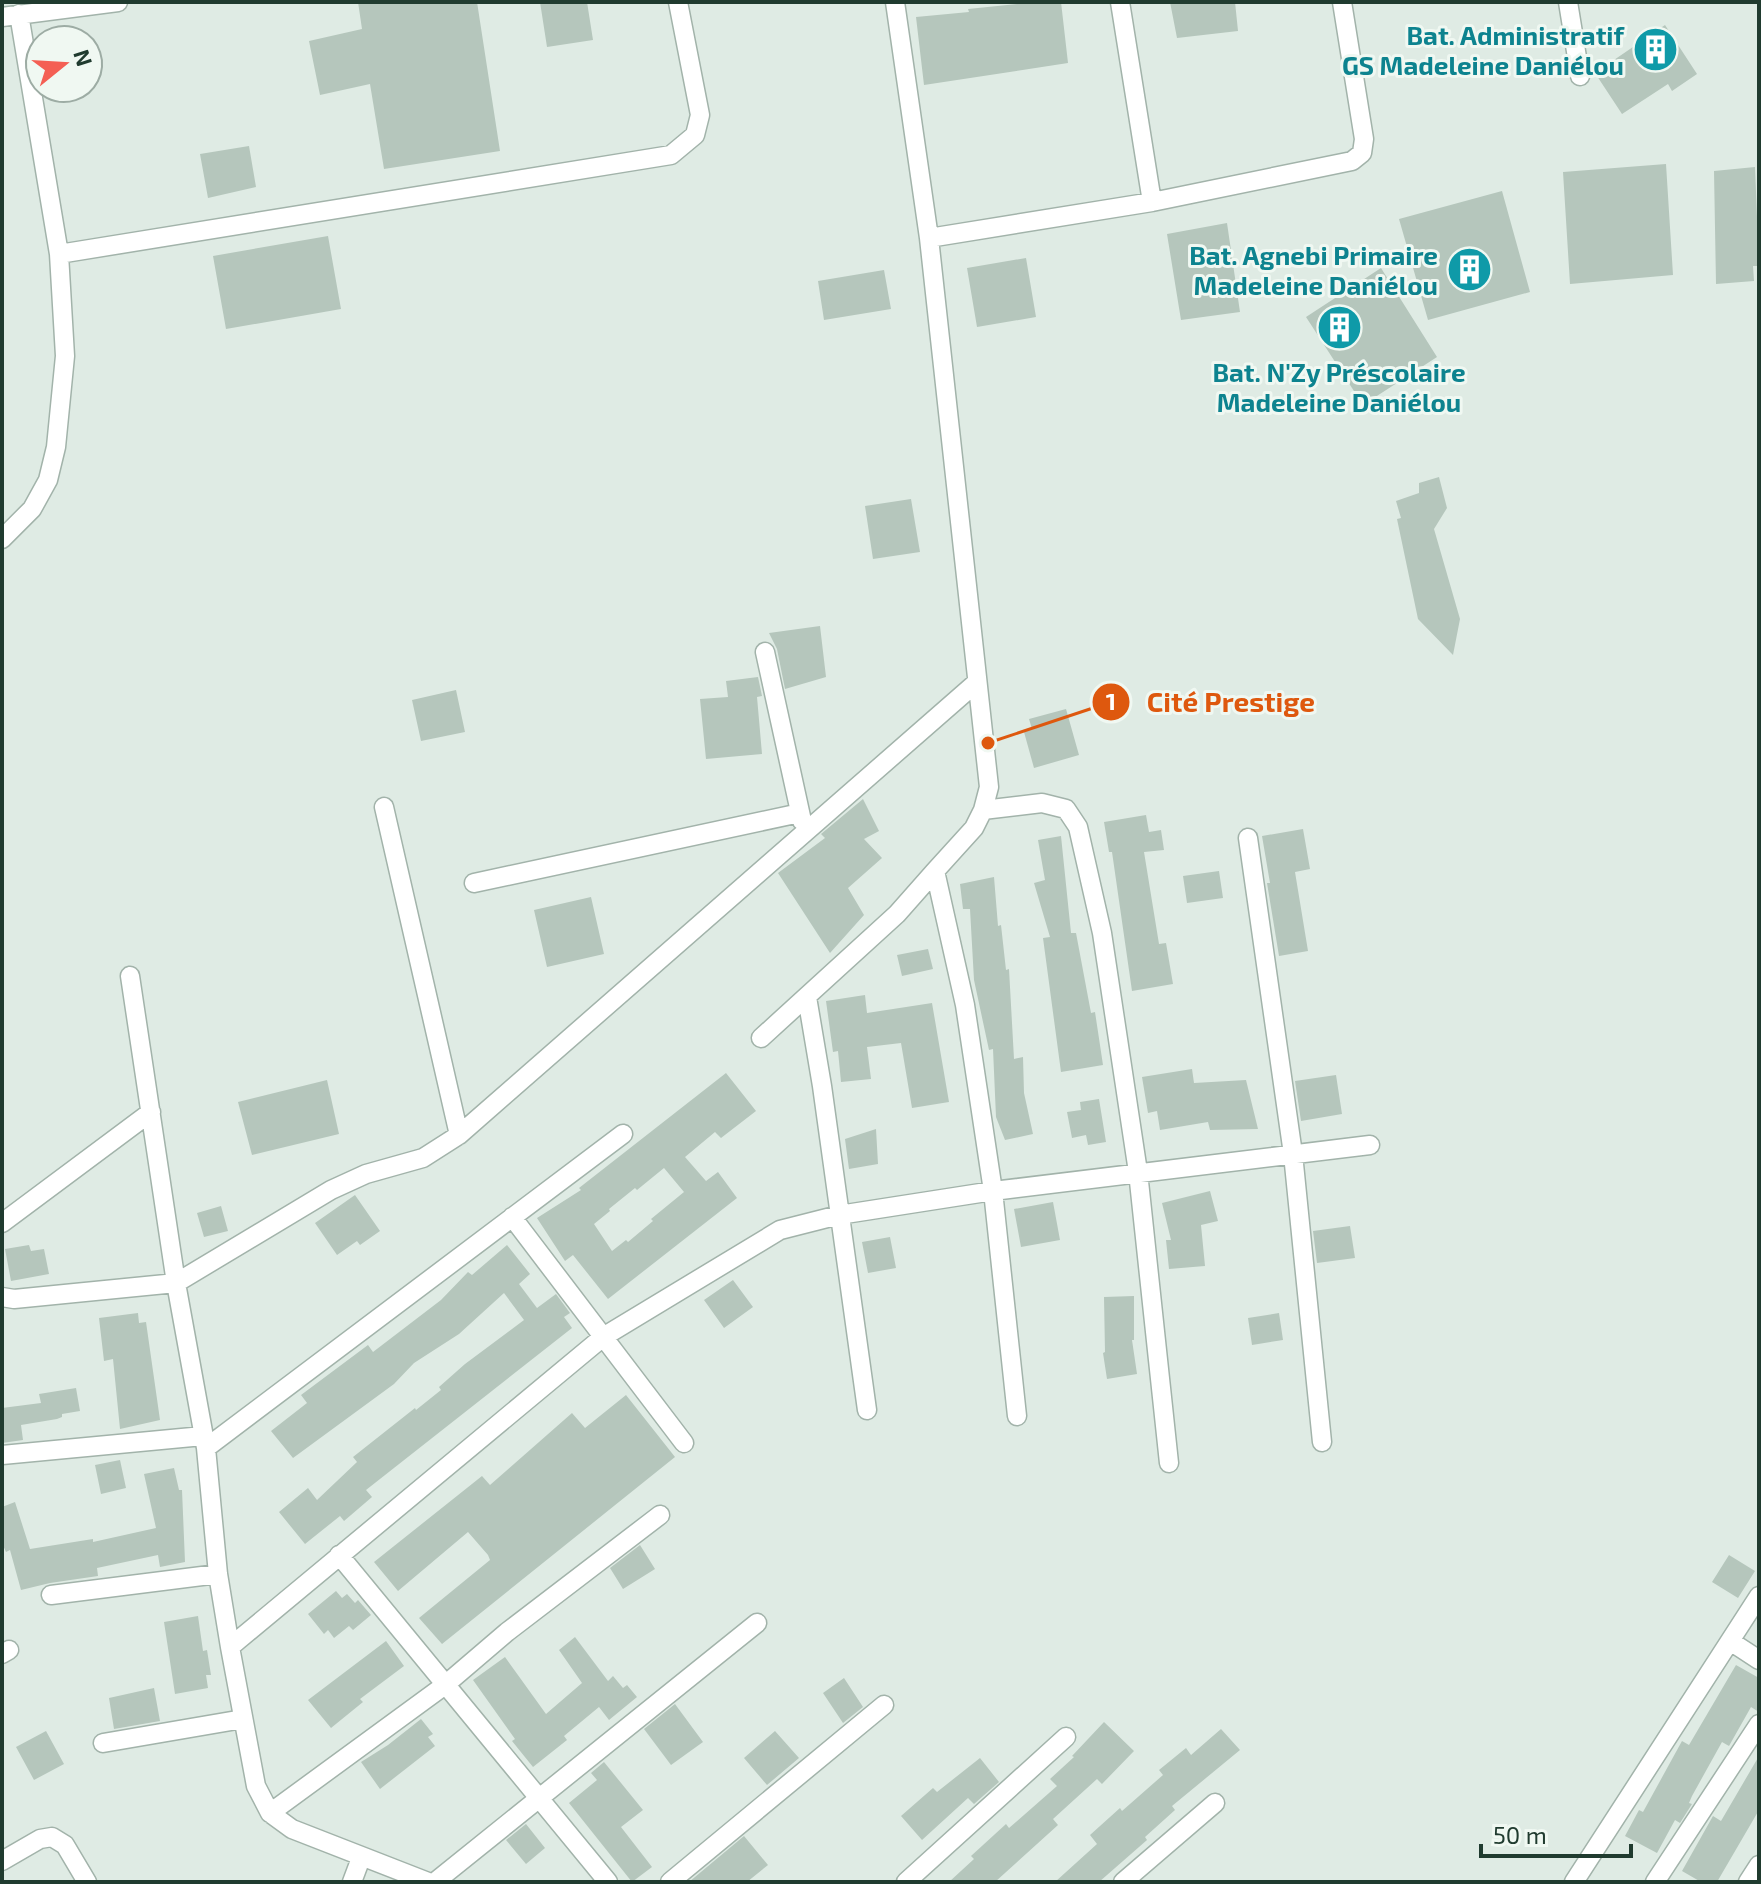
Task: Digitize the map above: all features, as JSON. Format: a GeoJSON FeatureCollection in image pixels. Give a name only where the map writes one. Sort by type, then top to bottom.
{"type":"FeatureCollection","features":[{"type":"Feature","properties":{"kind":"street"},"geometry":{"type":"LineString","coordinates":[[2,539],[32,509],[48,480],[56,447],[65,356],[59,254],[11,16],[118,2]]}},
{"type":"Feature","properties":{"kind":"street"},"geometry":{"type":"LineString","coordinates":[[59,254],[671,155],[695,135],[700,115],[678,2]]}},
{"type":"Feature","properties":{"kind":"street"},"geometry":{"type":"LineString","coordinates":[[761,1038],[897,914],[974,828],[989,787],[929,238],[895,2]]}},
{"type":"Feature","properties":{"kind":"street"},"geometry":{"type":"LineString","coordinates":[[1120,2],[1152,202]]}},
{"type":"Feature","properties":{"kind":"street"},"geometry":{"type":"LineString","coordinates":[[929,238],[1152,202],[1352,161],[1362,153],[1364,139],[1342,2]]}},
{"type":"Feature","properties":{"kind":"street"},"geometry":{"type":"LineString","coordinates":[[1568,2],[1580,76]]}},
{"type":"Feature","properties":{"kind":"street"},"geometry":{"type":"LineString","coordinates":[[765,652],[805,833]]}},
{"type":"Feature","properties":{"kind":"street"},"geometry":{"type":"LineString","coordinates":[[2,1297],[14,1299],[176,1283],[331,1190],[366,1174],[423,1158],[459,1135],[977,682]]}},
{"type":"Feature","properties":{"kind":"street"},"geometry":{"type":"LineString","coordinates":[[983,810],[1042,803],[1066,809],[1078,827],[1102,933],[1138,1172],[1169,1463]]}},
{"type":"Feature","properties":{"kind":"street"},"geometry":{"type":"LineString","coordinates":[[384,807],[459,1135]]}},
{"type":"Feature","properties":{"kind":"street"},"geometry":{"type":"LineString","coordinates":[[474,883],[800,813]]}},
{"type":"Feature","properties":{"kind":"street"},"geometry":{"type":"LineString","coordinates":[[1248,838],[1293,1154],[1322,1442]]}},
{"type":"Feature","properties":{"kind":"street"},"geometry":{"type":"LineString","coordinates":[[935,871],[965,1005],[993,1191],[1017,1416]]}},
{"type":"Feature","properties":{"kind":"street"},"geometry":{"type":"LineString","coordinates":[[130,976],[176,1283],[204,1442],[218,1574],[256,1786],[270,1813],[292,1829],[428,1882]]}},
{"type":"Feature","properties":{"kind":"street"},"geometry":{"type":"LineString","coordinates":[[807,997],[867,1410]]}},
{"type":"Feature","properties":{"kind":"street"},"geometry":{"type":"LineString","coordinates":[[2,1223],[151,1112]]}},
{"type":"Feature","properties":{"kind":"street"},"geometry":{"type":"LineString","coordinates":[[2,1455],[204,1442],[623,1134]]}},
{"type":"Feature","properties":{"kind":"street"},"geometry":{"type":"LineString","coordinates":[[230,1647],[603,1337],[780,1230],[839,1215],[993,1191],[1370,1145]]}},
{"type":"Feature","properties":{"kind":"street"},"geometry":{"type":"LineString","coordinates":[[512,1217],[684,1443]]}},
{"type":"Feature","properties":{"kind":"street"},"geometry":{"type":"LineString","coordinates":[[270,1813],[445,1685],[507,1632],[660,1515]]}},
{"type":"Feature","properties":{"kind":"street"},"geometry":{"type":"LineString","coordinates":[[339,1555],[608,1882]]}},
{"type":"Feature","properties":{"kind":"street"},"geometry":{"type":"LineString","coordinates":[[51,1595],[218,1574]]}},
{"type":"Feature","properties":{"kind":"street"},"geometry":{"type":"LineString","coordinates":[[1574,1882],[1759,1596]]}},
{"type":"Feature","properties":{"kind":"street"},"geometry":{"type":"LineString","coordinates":[[435,1882],[757,1623]]}},
{"type":"Feature","properties":{"kind":"street"},"geometry":{"type":"LineString","coordinates":[[1730,1641],[1759,1660]]}},
{"type":"Feature","properties":{"kind":"street"},"geometry":{"type":"LineString","coordinates":[[670,1882],[884,1705]]}},
{"type":"Feature","properties":{"kind":"street"},"geometry":{"type":"LineString","coordinates":[[103,1743],[243,1719]]}},
{"type":"Feature","properties":{"kind":"street"},"geometry":{"type":"LineString","coordinates":[[1655,1882],[1759,1724]]}},
{"type":"Feature","properties":{"kind":"street"},"geometry":{"type":"LineString","coordinates":[[906,1882],[1066,1737]]}},
{"type":"Feature","properties":{"kind":"street"},"geometry":{"type":"LineString","coordinates":[[1123,1882],[1215,1803]]}},
{"type":"Feature","properties":{"kind":"street"},"geometry":{"type":"LineString","coordinates":[[2,1861],[40,1839],[52,1837],[65,1845],[87,1882]]}},
{"type":"Feature","properties":{"kind":"street"},"geometry":{"type":"LineString","coordinates":[[352,1882],[361,1858]]}},
{"type":"Feature","properties":{"kind":"street"},"geometry":{"type":"LineString","coordinates":[[1748,1882],[1759,1865]]}},
{"type":"Feature","properties":{"kind":"building"},"geometry":{"type":"Polygon","coordinates":[[[358,2],[477,2],[500,151],[384,169],[370,84],[320,95],[309,41],[362,29],[358,2]]]}},
{"type":"Feature","properties":{"kind":"building"},"geometry":{"type":"Polygon","coordinates":[[[540,2],[587,2],[593,40],[547,47],[540,2]]]}},
{"type":"Feature","properties":{"kind":"building"},"geometry":{"type":"Polygon","coordinates":[[[1016,2],[1061,2],[1068,63],[924,85],[916,17],[969,12],[968,9],[1016,2]]]}},
{"type":"Feature","properties":{"kind":"building"},"geometry":{"type":"Polygon","coordinates":[[[1170,2],[1235,2],[1238,31],[1177,38],[1170,2]]]}},
{"type":"Feature","properties":{"kind":"building","name":"Bat. Administratif GS Madeleine Daniélou"},"geometry":{"type":"Polygon","coordinates":[[[1665,25],[1697,74],[1672,91],[1668,84],[1622,114],[1595,73],[1665,25]]]}},
{"type":"Feature","properties":{"kind":"building"},"geometry":{"type":"Polygon","coordinates":[[[249,146],[256,187],[208,198],[200,154],[249,146]]]}},
{"type":"Feature","properties":{"kind":"building"},"geometry":{"type":"Polygon","coordinates":[[[1666,164],[1673,275],[1570,284],[1563,172],[1666,164]]]}},
{"type":"Feature","properties":{"kind":"building"},"geometry":{"type":"Polygon","coordinates":[[[1755,167],[1759,266],[1753,266],[1754,281],[1716,284],[1714,171],[1755,167]]]}},
{"type":"Feature","properties":{"kind":"building","name":"Bat. Agnebi Primaire Madeleine Daniélou"},"geometry":{"type":"Polygon","coordinates":[[[1502,191],[1530,292],[1428,320],[1399,219],[1502,191]]]}},
{"type":"Feature","properties":{"kind":"building"},"geometry":{"type":"Polygon","coordinates":[[[1227,223],[1240,312],[1181,320],[1167,234],[1227,223]]]}},
{"type":"Feature","properties":{"kind":"building"},"geometry":{"type":"Polygon","coordinates":[[[328,236],[341,309],[226,329],[213,256],[328,236]]]}},
{"type":"Feature","properties":{"kind":"building"},"geometry":{"type":"Polygon","coordinates":[[[1026,258],[1036,317],[977,327],[967,268],[1026,258]]]}},
{"type":"Feature","properties":{"kind":"building","name":"Bat. N'Zy Préscolaire Madeleine Daniélou"},"geometry":{"type":"Polygon","coordinates":[[[1381,268],[1437,357],[1363,405],[1306,317],[1381,268]]]}},
{"type":"Feature","properties":{"kind":"building"},"geometry":{"type":"Polygon","coordinates":[[[884,270],[891,309],[824,320],[818,281],[884,270]]]}},
{"type":"Feature","properties":{"kind":"building"},"geometry":{"type":"Polygon","coordinates":[[[1439,477],[1447,508],[1434,529],[1460,619],[1453,655],[1418,619],[1397,519],[1401,518],[1396,501],[1419,493],[1419,483],[1439,477]]]}},
{"type":"Feature","properties":{"kind":"building"},"geometry":{"type":"Polygon","coordinates":[[[911,499],[920,552],[873,559],[865,506],[911,499]]]}},
{"type":"Feature","properties":{"kind":"building"},"geometry":{"type":"Polygon","coordinates":[[[820,626],[826,677],[785,689],[777,649],[769,633],[820,626]]]}},
{"type":"Feature","properties":{"kind":"building"},"geometry":{"type":"Polygon","coordinates":[[[758,677],[762,696],[757,697],[762,754],[706,759],[700,699],[728,697],[726,681],[758,677]]]}},
{"type":"Feature","properties":{"kind":"building"},"geometry":{"type":"Polygon","coordinates":[[[456,690],[465,732],[421,741],[412,700],[456,690]]]}},
{"type":"Feature","properties":{"kind":"building"},"geometry":{"type":"Polygon","coordinates":[[[1066,709],[1079,755],[1034,768],[1024,732],[1032,729],[1029,719],[1066,709]]]}},
{"type":"Feature","properties":{"kind":"building"},"geometry":{"type":"Polygon","coordinates":[[[863,799],[879,831],[864,839],[882,858],[848,888],[864,915],[830,953],[778,873],[825,838],[821,834],[863,799]]]}},
{"type":"Feature","properties":{"kind":"building"},"geometry":{"type":"Polygon","coordinates":[[[1146,815],[1149,832],[1161,830],[1164,850],[1144,852],[1159,944],[1166,943],[1173,984],[1132,991],[1112,852],[1109,852],[1104,822],[1146,815]]]}},
{"type":"Feature","properties":{"kind":"building"},"geometry":{"type":"Polygon","coordinates":[[[1303,829],[1310,869],[1295,872],[1308,951],[1279,956],[1262,836],[1303,829]]]}},
{"type":"Feature","properties":{"kind":"building"},"geometry":{"type":"Polygon","coordinates":[[[1061,836],[1071,933],[1076,933],[1091,1013],[1095,1012],[1103,1065],[1061,1072],[1043,938],[1050,937],[1034,883],[1045,880],[1038,840],[1061,836]]]}},
{"type":"Feature","properties":{"kind":"building"},"geometry":{"type":"Polygon","coordinates":[[[1219,871],[1223,898],[1187,903],[1183,876],[1219,871]]]}},
{"type":"Feature","properties":{"kind":"building"},"geometry":{"type":"Polygon","coordinates":[[[994,877],[998,926],[1001,925],[1006,970],[1009,969],[1014,1059],[1023,1057],[1024,1093],[1033,1134],[1005,1140],[996,1117],[993,1049],[989,1050],[974,980],[970,909],[963,909],[960,884],[994,877]]]}},
{"type":"Feature","properties":{"kind":"building"},"geometry":{"type":"Polygon","coordinates":[[[591,897],[604,954],[547,967],[534,910],[591,897]]]}},
{"type":"Feature","properties":{"kind":"building"},"geometry":{"type":"Polygon","coordinates":[[[928,949],[933,969],[902,976],[897,955],[928,949]]]}},
{"type":"Feature","properties":{"kind":"building"},"geometry":{"type":"Polygon","coordinates":[[[865,995],[867,1013],[932,1003],[949,1102],[912,1108],[901,1043],[867,1047],[871,1079],[841,1082],[838,1051],[833,1052],[826,1001],[865,995]]]}},
{"type":"Feature","properties":{"kind":"building"},"geometry":{"type":"Polygon","coordinates":[[[1192,1069],[1194,1083],[1246,1080],[1258,1129],[1210,1130],[1208,1122],[1160,1130],[1157,1111],[1148,1113],[1142,1077],[1192,1069]]]}},
{"type":"Feature","properties":{"kind":"building"},"geometry":{"type":"Polygon","coordinates":[[[726,1073],[756,1111],[721,1138],[715,1132],[685,1157],[706,1181],[718,1172],[737,1198],[608,1299],[573,1255],[565,1261],[537,1218],[581,1190],[579,1188],[726,1073]],[[664,1168],[637,1190],[635,1188],[594,1224],[612,1251],[626,1240],[628,1242],[684,1192],[664,1168]]]}},
{"type":"Feature","properties":{"kind":"building"},"geometry":{"type":"Polygon","coordinates":[[[1336,1075],[1342,1114],[1301,1121],[1295,1081],[1336,1075]]]}},
{"type":"Feature","properties":{"kind":"building"},"geometry":{"type":"Polygon","coordinates":[[[327,1080],[339,1134],[252,1155],[238,1102],[327,1080]]]}},
{"type":"Feature","properties":{"kind":"building"},"geometry":{"type":"Polygon","coordinates":[[[1099,1099],[1106,1142],[1088,1145],[1086,1135],[1072,1138],[1067,1112],[1081,1110],[1080,1102],[1099,1099]]]}},
{"type":"Feature","properties":{"kind":"building"},"geometry":{"type":"Polygon","coordinates":[[[876,1129],[878,1164],[849,1169],[845,1139],[876,1129]]]}},
{"type":"Feature","properties":{"kind":"building"},"geometry":{"type":"Polygon","coordinates":[[[1210,1191],[1218,1221],[1201,1225],[1205,1266],[1169,1269],[1166,1240],[1171,1240],[1162,1203],[1210,1191]]]}},
{"type":"Feature","properties":{"kind":"building"},"geometry":{"type":"Polygon","coordinates":[[[355,1195],[380,1231],[360,1245],[357,1241],[337,1255],[315,1223],[355,1195]]]}},
{"type":"Feature","properties":{"kind":"building"},"geometry":{"type":"Polygon","coordinates":[[[1053,1202],[1060,1240],[1021,1247],[1014,1209],[1053,1202]]]}},
{"type":"Feature","properties":{"kind":"building"},"geometry":{"type":"Polygon","coordinates":[[[221,1206],[228,1231],[204,1237],[197,1213],[221,1206]]]}},
{"type":"Feature","properties":{"kind":"building"},"geometry":{"type":"Polygon","coordinates":[[[1350,1226],[1355,1258],[1317,1263],[1313,1231],[1350,1226]]]}},
{"type":"Feature","properties":{"kind":"building"},"geometry":{"type":"Polygon","coordinates":[[[890,1237],[896,1268],[868,1273],[862,1242],[890,1237]]]}},
{"type":"Feature","properties":{"kind":"building"},"geometry":{"type":"Polygon","coordinates":[[[29,1245],[31,1251],[44,1249],[49,1274],[11,1281],[5,1249],[29,1245]]]}},
{"type":"Feature","properties":{"kind":"building"},"geometry":{"type":"Polygon","coordinates":[[[507,1245],[530,1274],[519,1284],[537,1308],[556,1294],[570,1313],[564,1317],[572,1328],[366,1490],[372,1497],[344,1521],[340,1516],[305,1544],[279,1512],[308,1488],[317,1500],[357,1462],[353,1457],[441,1390],[439,1387],[465,1364],[524,1320],[504,1293],[459,1334],[414,1363],[394,1384],[293,1458],[271,1431],[307,1403],[301,1395],[368,1345],[373,1352],[441,1300],[468,1272],[472,1275],[507,1245]]]}},
{"type":"Feature","properties":{"kind":"building"},"geometry":{"type":"Polygon","coordinates":[[[733,1280],[753,1307],[724,1328],[704,1300],[733,1280]]]}},
{"type":"Feature","properties":{"kind":"building"},"geometry":{"type":"Polygon","coordinates":[[[1134,1296],[1132,1340],[1137,1374],[1107,1379],[1103,1353],[1104,1297],[1134,1296]]]}},
{"type":"Feature","properties":{"kind":"building"},"geometry":{"type":"Polygon","coordinates":[[[138,1313],[139,1323],[146,1322],[160,1420],[120,1429],[113,1359],[104,1361],[99,1318],[138,1313]]]}},
{"type":"Feature","properties":{"kind":"building"},"geometry":{"type":"Polygon","coordinates":[[[1279,1313],[1283,1340],[1252,1345],[1248,1318],[1279,1313]]]}},
{"type":"Feature","properties":{"kind":"building"},"geometry":{"type":"Polygon","coordinates":[[[76,1388],[80,1411],[62,1414],[57,1419],[21,1425],[23,1440],[2,1443],[2,1408],[41,1403],[39,1394],[76,1388]]]}},
{"type":"Feature","properties":{"kind":"building"},"geometry":{"type":"Polygon","coordinates":[[[626,1395],[675,1457],[442,1644],[419,1618],[490,1560],[488,1555],[468,1532],[398,1591],[374,1562],[482,1476],[490,1485],[572,1413],[585,1428],[626,1395]]]}},
{"type":"Feature","properties":{"kind":"building"},"geometry":{"type":"Polygon","coordinates":[[[120,1460],[126,1488],[101,1494],[95,1465],[120,1460]]]}},
{"type":"Feature","properties":{"kind":"building"},"geometry":{"type":"Polygon","coordinates":[[[174,1468],[179,1490],[182,1490],[185,1562],[160,1567],[158,1555],[97,1568],[98,1576],[21,1590],[10,1550],[6,1552],[2,1543],[2,1507],[15,1502],[30,1549],[93,1539],[93,1542],[156,1528],[144,1474],[174,1468]]]}},
{"type":"Feature","properties":{"kind":"building"},"geometry":{"type":"Polygon","coordinates":[[[640,1545],[655,1569],[623,1589],[610,1568],[640,1545]]]}},
{"type":"Feature","properties":{"kind":"building"},"geometry":{"type":"Polygon","coordinates":[[[1729,1555],[1755,1571],[1738,1598],[1712,1582],[1729,1555]]]}},
{"type":"Feature","properties":{"kind":"building"},"geometry":{"type":"Polygon","coordinates":[[[336,1591],[342,1598],[347,1594],[355,1603],[358,1600],[371,1615],[353,1630],[349,1626],[334,1638],[328,1630],[324,1634],[308,1614],[336,1591]]]}},
{"type":"Feature","properties":{"kind":"building"},"geometry":{"type":"Polygon","coordinates":[[[198,1616],[203,1651],[207,1650],[211,1675],[206,1675],[208,1688],[175,1694],[164,1622],[198,1616]]]}},
{"type":"Feature","properties":{"kind":"building"},"geometry":{"type":"Polygon","coordinates":[[[575,1637],[608,1681],[613,1676],[623,1688],[627,1685],[637,1697],[609,1720],[599,1707],[564,1736],[567,1740],[533,1767],[512,1741],[515,1739],[473,1680],[505,1657],[546,1714],[582,1683],[559,1650],[575,1637]]]}},
{"type":"Feature","properties":{"kind":"building"},"geometry":{"type":"Polygon","coordinates":[[[386,1641],[404,1666],[360,1699],[363,1702],[331,1728],[308,1700],[386,1641]]]}},
{"type":"Feature","properties":{"kind":"building"},"geometry":{"type":"Polygon","coordinates":[[[1736,1665],[1759,1678],[1759,1712],[1751,1707],[1729,1746],[1722,1742],[1692,1796],[1689,1803],[1692,1804],[1680,1823],[1675,1820],[1657,1853],[1625,1836],[1639,1810],[1643,1812],[1682,1741],[1689,1745],[1736,1665]]]}},
{"type":"Feature","properties":{"kind":"building"},"geometry":{"type":"Polygon","coordinates":[[[844,1678],[863,1707],[843,1723],[823,1693],[844,1678]]]}},
{"type":"Feature","properties":{"kind":"building"},"geometry":{"type":"Polygon","coordinates":[[[154,1688],[160,1721],[114,1729],[109,1698],[154,1688]]]}},
{"type":"Feature","properties":{"kind":"building"},"geometry":{"type":"Polygon","coordinates":[[[675,1704],[703,1742],[671,1765],[644,1729],[675,1704]]]}},
{"type":"Feature","properties":{"kind":"building"},"geometry":{"type":"Polygon","coordinates":[[[421,1719],[433,1734],[428,1737],[435,1746],[380,1789],[361,1762],[421,1719]]]}},
{"type":"Feature","properties":{"kind":"building"},"geometry":{"type":"Polygon","coordinates":[[[1104,1722],[1134,1751],[1102,1784],[1097,1779],[1053,1819],[1058,1825],[995,1882],[949,1882],[974,1859],[971,1856],[1006,1824],[1009,1828],[1057,1786],[1050,1779],[1104,1722]]]}},
{"type":"Feature","properties":{"kind":"building"},"geometry":{"type":"Polygon","coordinates":[[[1221,1729],[1240,1750],[1172,1806],[1175,1810],[1145,1837],[1147,1840],[1099,1882],[1055,1882],[1097,1844],[1090,1835],[1163,1775],[1159,1770],[1186,1748],[1191,1755],[1221,1729]]]}},
{"type":"Feature","properties":{"kind":"building"},"geometry":{"type":"Polygon","coordinates":[[[46,1731],[64,1764],[34,1780],[16,1747],[46,1731]]]}},
{"type":"Feature","properties":{"kind":"building"},"geometry":{"type":"Polygon","coordinates":[[[775,1731],[799,1758],[767,1785],[744,1758],[775,1731]]]}},
{"type":"Feature","properties":{"kind":"building"},"geometry":{"type":"Polygon","coordinates":[[[1759,1756],[1759,1810],[1717,1882],[1701,1882],[1682,1871],[1713,1816],[1721,1821],[1759,1756]]]}},
{"type":"Feature","properties":{"kind":"building"},"geometry":{"type":"Polygon","coordinates":[[[980,1758],[999,1782],[974,1804],[968,1798],[922,1840],[901,1816],[933,1788],[937,1792],[980,1758]]]}},
{"type":"Feature","properties":{"kind":"building"},"geometry":{"type":"Polygon","coordinates":[[[604,1762],[643,1810],[621,1827],[652,1867],[632,1882],[569,1803],[597,1780],[591,1773],[604,1762]]]}},
{"type":"Feature","properties":{"kind":"building"},"geometry":{"type":"Polygon","coordinates":[[[526,1824],[545,1848],[526,1864],[506,1840],[526,1824]]]}},
{"type":"Feature","properties":{"kind":"building"},"geometry":{"type":"Polygon","coordinates":[[[744,1836],[768,1865],[747,1882],[689,1882],[744,1836]]]}},
{"type":"Feature","properties":{"kind":"place","name":"Bat. Administratif GS Madeleine Daniélou"},"geometry":{"type":"Point","coordinates":[1655,49]}},
{"type":"Feature","properties":{"kind":"place","name":"Bat. Agnebi Primaire Madeleine Daniélou"},"geometry":{"type":"Point","coordinates":[1469,269]}},
{"type":"Feature","properties":{"kind":"place","name":"Bat. N'Zy Préscolaire Madeleine Daniélou"},"geometry":{"type":"Point","coordinates":[1339,328]}},
{"type":"Feature","properties":{"kind":"place","name":"Cité Prestige"},"geometry":{"type":"Point","coordinates":[988,743]}}]}
